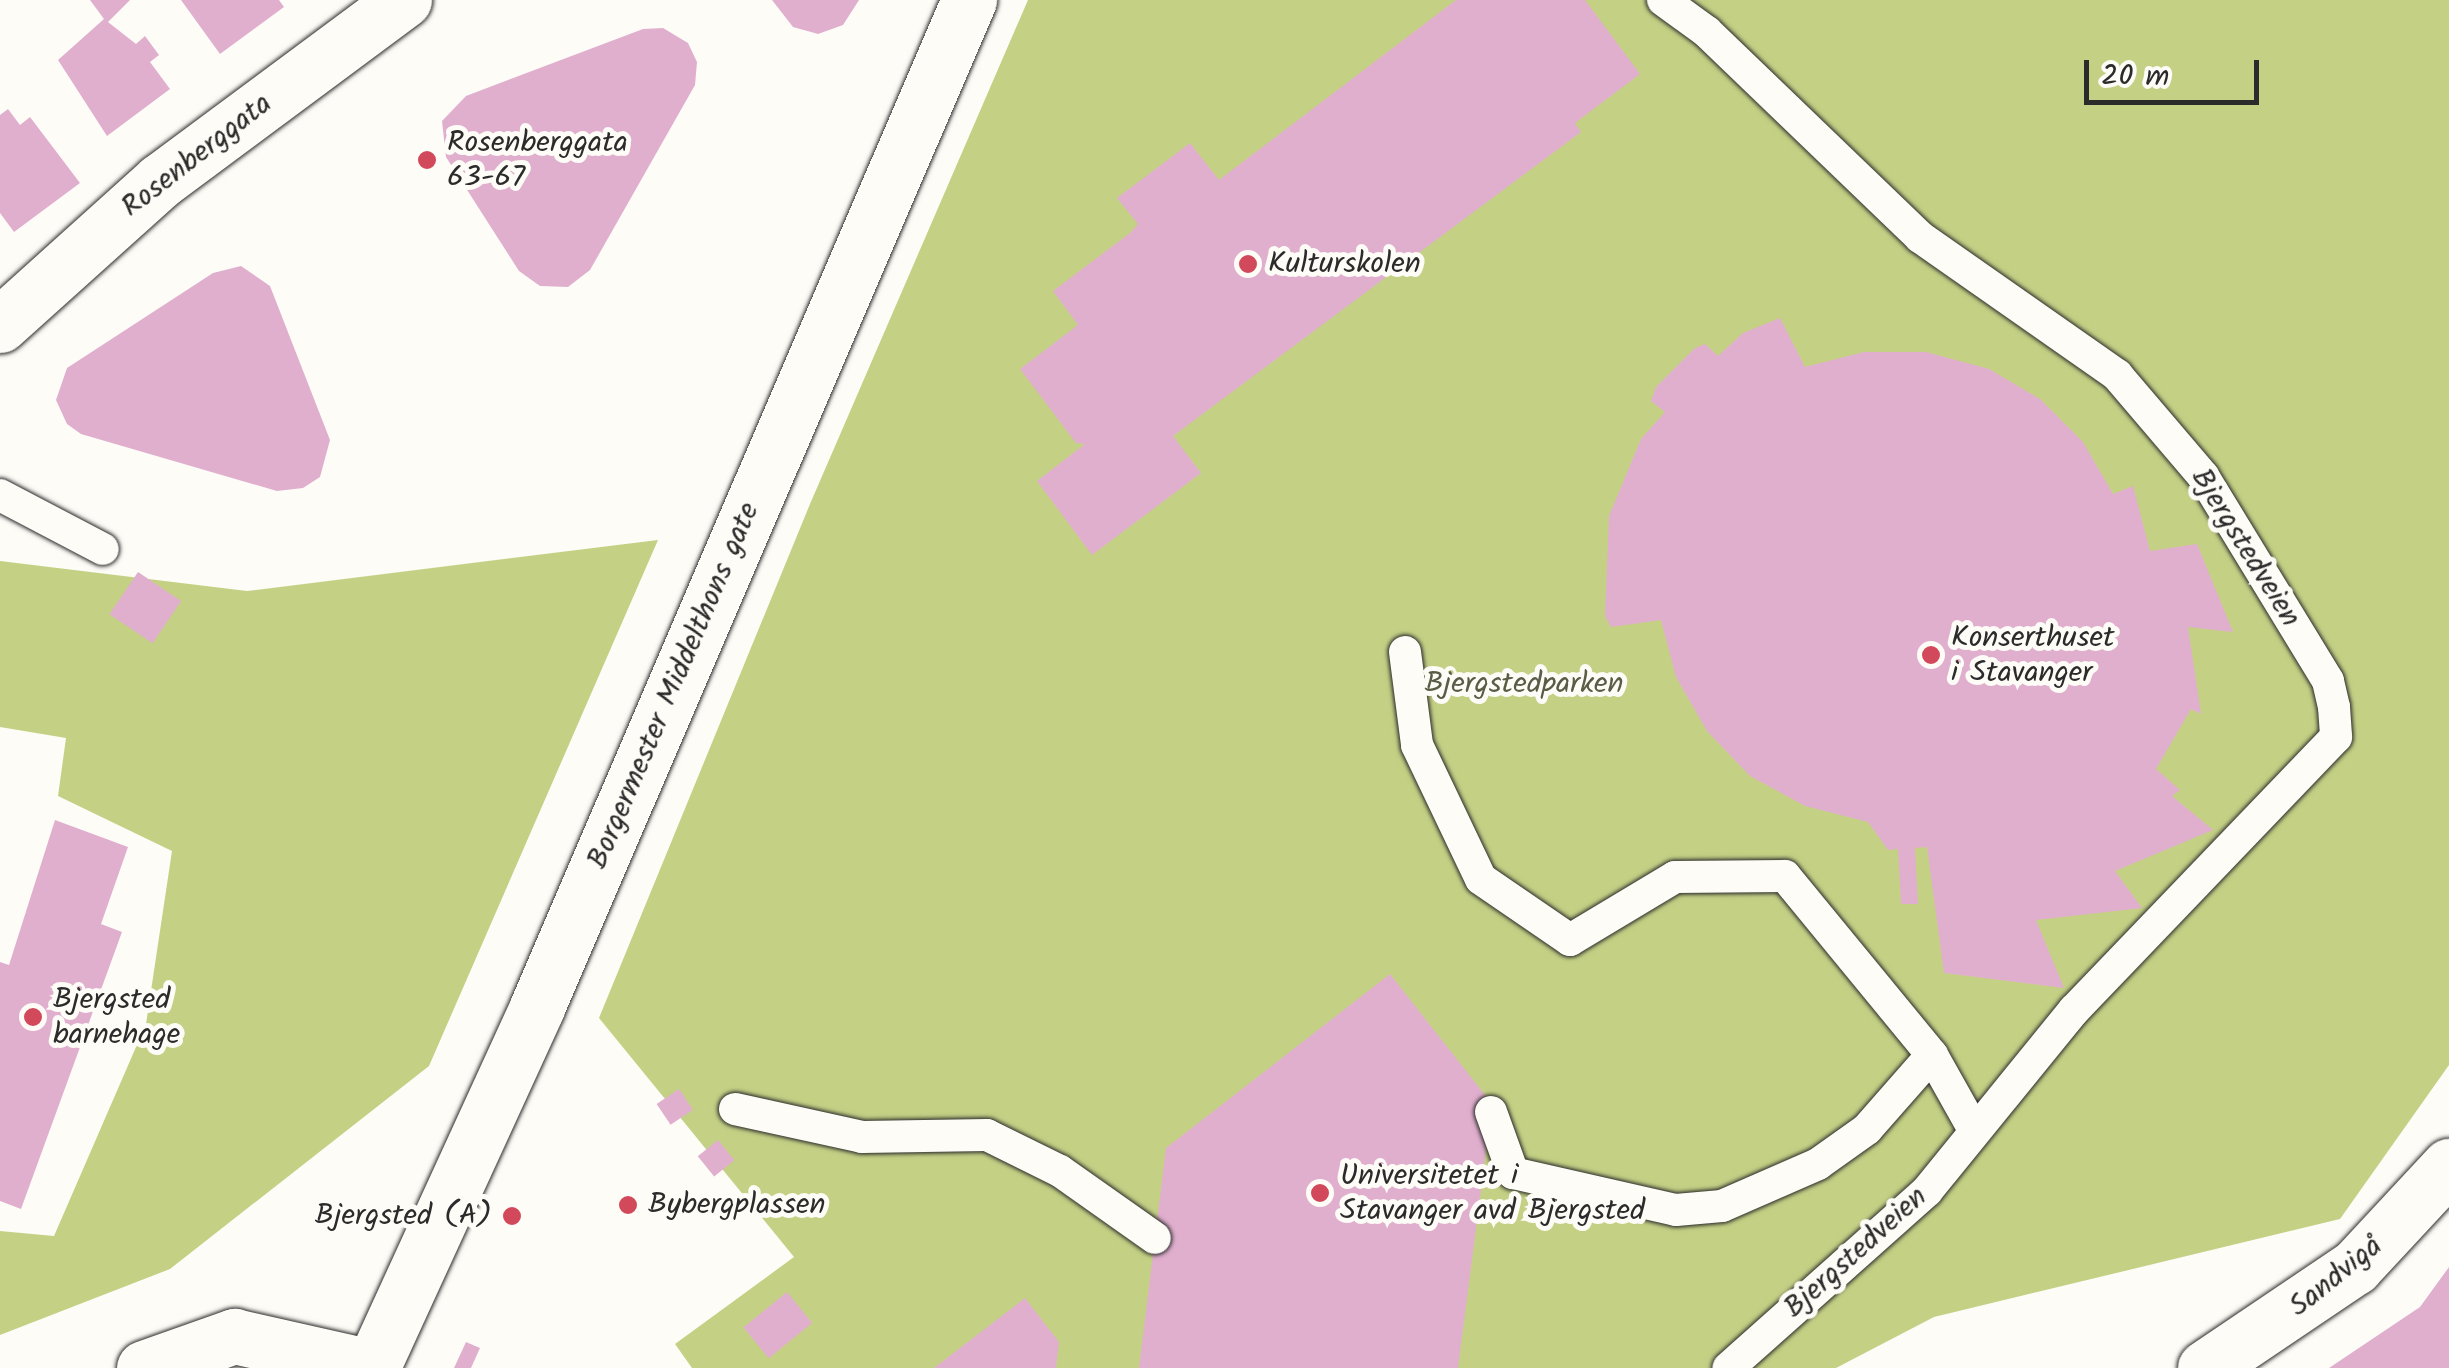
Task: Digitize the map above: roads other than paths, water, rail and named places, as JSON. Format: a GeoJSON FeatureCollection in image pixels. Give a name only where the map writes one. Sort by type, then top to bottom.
{"type":"FeatureCollection","features":[{"type":"Feature","properties":{"kind":"main road","name":"Borgermester Middelthons gate"},"geometry":{"type":"LineString","coordinates":[[372,1367],[538,1007],[969,0]]}},
{"type":"Feature","properties":{"kind":"main road","name":"Rosenberggata"},"geometry":{"type":"LineString","coordinates":[[0,325],[160,182],[377,8]]}},
{"type":"Feature","properties":{"kind":"main road","name":"Sandvigå"},"geometry":{"type":"LineString","coordinates":[[2205,1368],[2355,1267],[2449,1166]]}},
{"type":"Feature","properties":{"kind":"main road"},"geometry":{"type":"LineString","coordinates":[[144,1368],[234,1336],[372,1367]]}},
{"type":"Feature","properties":{"kind":"lane","name":"Bjergstedveien"},"geometry":{"type":"LineString","coordinates":[[1664,0],[1707,32],[1920,237],[2117,375],[2203,476],[2328,681],[2336,736],[2074,1010],[1973,1128],[1927,1191],[1728,1368]]}},
{"type":"Feature","properties":{"kind":"lane"},"geometry":{"type":"LineString","coordinates":[[0,495],[102,549]]}},
{"type":"Feature","properties":{"kind":"lane"},"geometry":{"type":"LineString","coordinates":[[1405,652],[1417,744],[1481,879],[1570,940],[1675,877],[1785,876],[1932,1055],[1973,1128]]}},
{"type":"Feature","properties":{"kind":"lane"},"geometry":{"type":"LineString","coordinates":[[1486,1098],[1513,1173],[1695,1210],[1722,1206],[1818,1164],[1868,1129],[1932,1055]]}},
{"type":"Feature","properties":{"kind":"lane"},"geometry":{"type":"LineString","coordinates":[[735,1109],[862,1137],[987,1135],[1060,1171],[1155,1238]]}},
{"type":"Feature","properties":{"kind":"place","name":"Rosenberggata 63-67"},"geometry":{"type":"Point","coordinates":[427,160]}},
{"type":"Feature","properties":{"kind":"place","name":"Kulturskolen"},"geometry":{"type":"Point","coordinates":[1248,264]}},
{"type":"Feature","properties":{"kind":"place","name":"Konserthuset i Stavanger"},"geometry":{"type":"Point","coordinates":[1931,655]}},
{"type":"Feature","properties":{"kind":"place","name":"Bjergsted barnehage"},"geometry":{"type":"Point","coordinates":[33,1017]}},
{"type":"Feature","properties":{"kind":"place","name":"Universitetet i Stavanger avd Bjergsted"},"geometry":{"type":"Point","coordinates":[1320,1193]}},
{"type":"Feature","properties":{"kind":"place","name":"Bybergplassen"},"geometry":{"type":"Point","coordinates":[628,1205]}},
{"type":"Feature","properties":{"kind":"place","name":"Bjergsted (A)"},"geometry":{"type":"Point","coordinates":[512,1216]}},
{"type":"Feature","properties":{"kind":"park label","name":"Bjergstedparken"},"geometry":{"type":"Point","coordinates":[1524,684]}}]}
